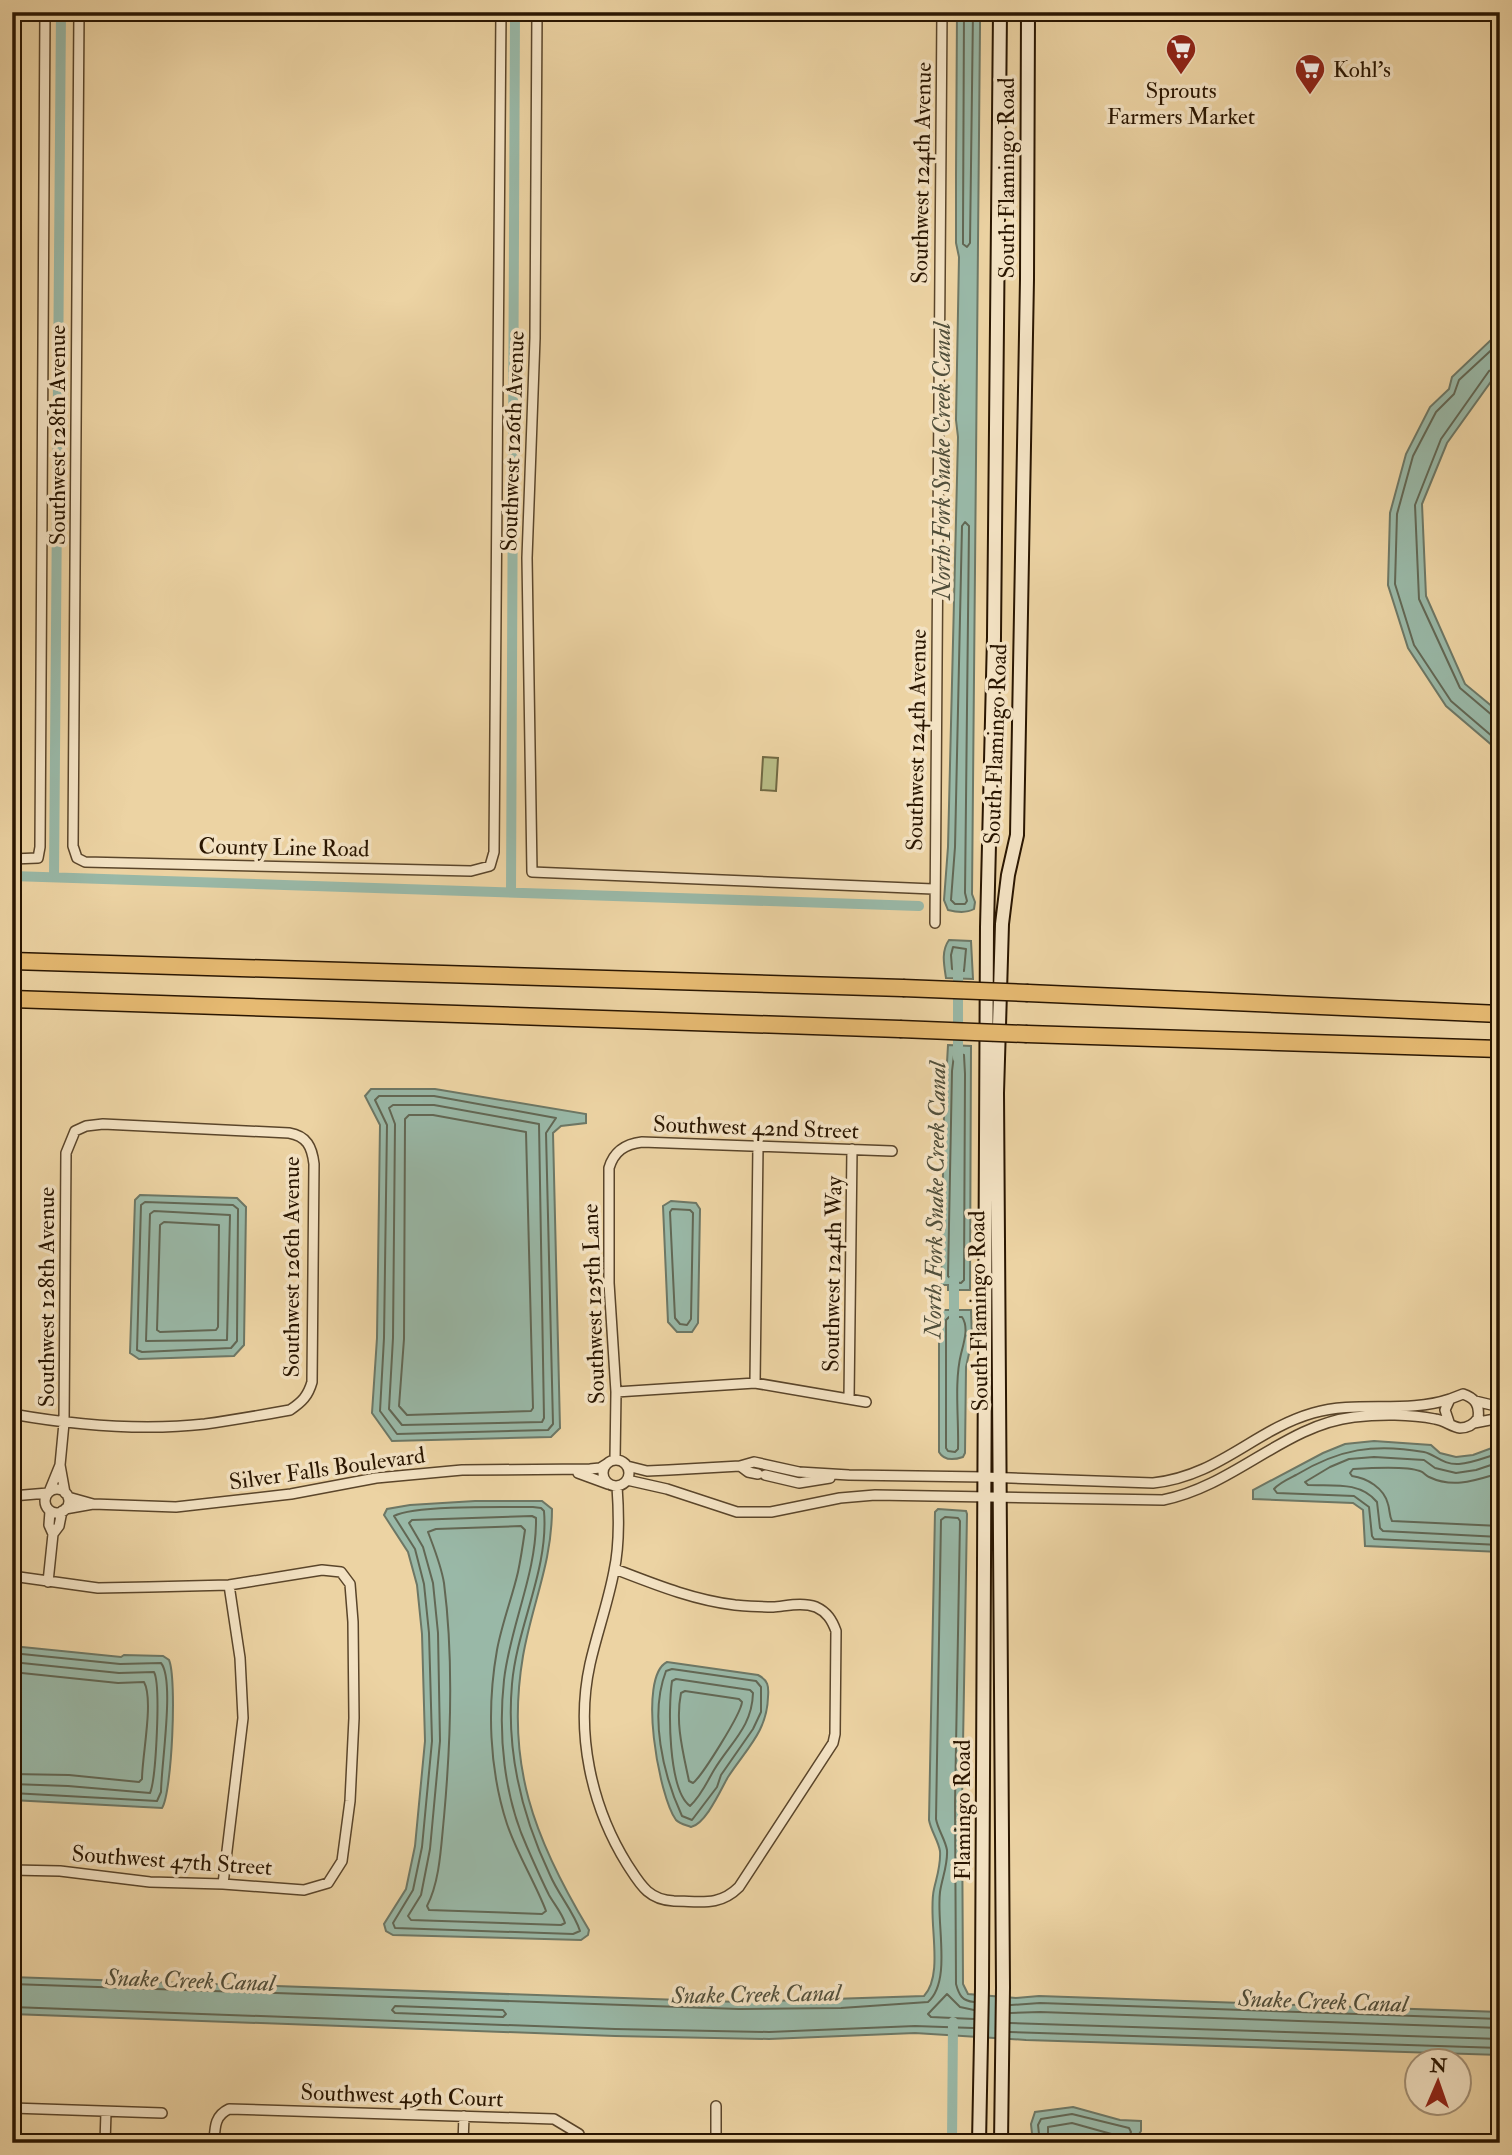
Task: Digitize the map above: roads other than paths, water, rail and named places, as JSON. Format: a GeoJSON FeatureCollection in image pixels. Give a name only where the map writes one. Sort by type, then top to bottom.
{"type":"FeatureCollection","features":[{"type":"Feature","properties":{"kind":"highway"},"geometry":{"type":"LineString","coordinates":[[12,961],[903,988],[1500,1014]]}},
{"type":"Feature","properties":{"kind":"highway"},"geometry":{"type":"LineString","coordinates":[[12,999],[1500,1049]]}},
{"type":"Feature","properties":{"kind":"main road","name":"South Flamingo Road"},"geometry":{"type":"LineString","coordinates":[[984,1477],[987,927],[994,637],[1000,12]]}},
{"type":"Feature","properties":{"kind":"main road","name":"South Flamingo Road"},"geometry":{"type":"LineString","coordinates":[[1001,1477],[997,1093],[1002,924],[1008,875],[1017,835],[1027,279],[1028,12]]}},
{"type":"Feature","properties":{"kind":"main road","name":"Flamingo Road"},"geometry":{"type":"LineString","coordinates":[[979,2143],[984,1477]]}},
{"type":"Feature","properties":{"kind":"main road","name":"Flamingo Road"},"geometry":{"type":"LineString","coordinates":[[1001,1477],[1001,2143]]}},
{"type":"Feature","properties":{"kind":"street","name":"Southwest 128th Avenue"},"geometry":{"type":"LineString","coordinates":[[12,859],[38,858],[40,846],[45,12]]}},
{"type":"Feature","properties":{"kind":"street","name":"Southwest 128th Avenue"},"geometry":{"type":"LineString","coordinates":[[77,858],[73,846],[79,12]]}},
{"type":"Feature","properties":{"kind":"street","name":"Southwest 126th Avenue"},"geometry":{"type":"LineString","coordinates":[[489,866],[494,852],[501,12]]}},
{"type":"Feature","properties":{"kind":"street","name":"Southwest 126th Avenue"},"geometry":{"type":"LineString","coordinates":[[537,12],[535,338],[527,558],[532,872],[933,889]]}},
{"type":"Feature","properties":{"kind":"street","name":"Southwest 124th Avenue"},"geometry":{"type":"LineString","coordinates":[[934,923],[942,12]]}},
{"type":"Feature","properties":{"kind":"street","name":"County Line Road"},"geometry":{"type":"LineString","coordinates":[[77,858],[85,862],[471,871],[489,866]]}},
{"type":"Feature","properties":{"kind":"street","name":"Southwest 128th Avenue"},"geometry":{"type":"LineString","coordinates":[[66,1495],[60,1465],[64,1423],[66,1153],[75,1131],[86,1126],[103,1124],[289,1133],[299,1135],[307,1141]]}},
{"type":"Feature","properties":{"kind":"street","name":"Southwest 126th Avenue"},"geometry":{"type":"LineString","coordinates":[[64,1423],[124,1426],[203,1424],[290,1410],[302,1402],[309,1393],[312,1382],[314,1164],[313,1150],[307,1141]]}},
{"type":"Feature","properties":{"kind":"street","name":"Southwest 42nd Street"},"geometry":{"type":"LineString","coordinates":[[620,1149],[630,1143],[642,1142],[892,1151]]}},
{"type":"Feature","properties":{"kind":"street"},"geometry":{"type":"LineString","coordinates":[[755,1384],[758,1146]]}},
{"type":"Feature","properties":{"kind":"street","name":"Southwest 125th Lane"},"geometry":{"type":"LineString","coordinates":[[612,1462],[617,1392],[609,1283],[609,1168],[612,1158],[620,1149]]}},
{"type":"Feature","properties":{"kind":"street","name":"Southwest 124th Way"},"geometry":{"type":"LineString","coordinates":[[849,1399],[852,1149]]}},
{"type":"Feature","properties":{"kind":"street"},"geometry":{"type":"LineString","coordinates":[[617,1392],[755,1384],[866,1402]]}},
{"type":"Feature","properties":{"kind":"street"},"geometry":{"type":"LineString","coordinates":[[615,1569],[697,1598],[733,1605],[803,1605],[825,1612],[833,1620],[836,1631],[833,1743],[739,1887],[728,1898],[715,1901],[667,1901],[644,1891],[617,1847],[596,1797],[584,1716],[589,1667],[615,1569],[619,1516],[613,1485],[603,1473],[612,1462],[648,1471],[740,1466],[754,1462],[799,1472],[849,1475],[1170,1482],[1206,1469],[1295,1419],[1339,1407],[1427,1406],[1463,1394],[1475,1401],[1500,1408]]}},
{"type":"Feature","properties":{"kind":"street"},"geometry":{"type":"LineString","coordinates":[[1449,1422],[1445,1410],[1450,1399]]}},
{"type":"Feature","properties":{"kind":"street"},"geometry":{"type":"LineString","coordinates":[[1475,1401],[1479,1412],[1475,1423]]}},
{"type":"Feature","properties":{"kind":"street"},"geometry":{"type":"LineString","coordinates":[[12,1414],[64,1423]]}},
{"type":"Feature","properties":{"kind":"street"},"geometry":{"type":"LineString","coordinates":[[613,1485],[627,1480],[667,1489],[737,1512],[771,1512],[840,1498],[875,1495],[1144,1501],[1180,1496],[1226,1477],[1303,1433],[1330,1422],[1354,1417],[1428,1418],[1449,1422],[1461,1428],[1500,1418]]}},
{"type":"Feature","properties":{"kind":"street"},"geometry":{"type":"LineString","coordinates":[[1295,1419],[1303,1433]]}},
{"type":"Feature","properties":{"kind":"street","name":"Silver Falls Boulevard"},"geometry":{"type":"LineString","coordinates":[[64,1510],[93,1504],[176,1507],[291,1494],[376,1478],[462,1469],[566,1470],[600,1468],[612,1462]]}},
{"type":"Feature","properties":{"kind":"street","name":"Southwest 128th Avenue"},"geometry":{"type":"LineString","coordinates":[[48,1492],[60,1465]]}},
{"type":"Feature","properties":{"kind":"street"},"geometry":{"type":"LineString","coordinates":[[627,1466],[627,1480]]}},
{"type":"Feature","properties":{"kind":"street"},"geometry":{"type":"LineString","coordinates":[[740,1466],[748,1472],[799,1483],[849,1475]]}},
{"type":"Feature","properties":{"kind":"street","name":"Silver Falls Boulevard"},"geometry":{"type":"LineString","coordinates":[[566,1470],[613,1485]]}},
{"type":"Feature","properties":{"kind":"street"},"geometry":{"type":"LineString","coordinates":[[16,1497],[56,1489],[66,1495],[68,1503],[53,1534]]}},
{"type":"Feature","properties":{"kind":"street"},"geometry":{"type":"LineString","coordinates":[[48,1492],[45,1499],[53,1534],[48,1582]]}},
{"type":"Feature","properties":{"kind":"street","name":"Silver Falls Boulevard"},"geometry":{"type":"LineString","coordinates":[[66,1495],[93,1504]]}},
{"type":"Feature","properties":{"kind":"street"},"geometry":{"type":"LineString","coordinates":[[16,1497],[48,1508],[64,1510]]}},
{"type":"Feature","properties":{"kind":"street","name":"Southwest 47th Street"},"geometry":{"type":"LineString","coordinates":[[12,1870],[60,1871],[150,1882],[304,1890],[328,1883],[342,1861],[351,1801],[354,1718],[350,1584],[341,1572],[322,1570],[229,1585]]}},
{"type":"Feature","properties":{"kind":"street"},"geometry":{"type":"LineString","coordinates":[[12,1576],[98,1588],[229,1585],[240,1658],[243,1718],[223,1884]]}},
{"type":"Feature","properties":{"kind":"street"},"geometry":{"type":"LineString","coordinates":[[716,2106],[716,2143]]}},
{"type":"Feature","properties":{"kind":"street"},"geometry":{"type":"LineString","coordinates":[[12,2108],[162,2113]]}},
{"type":"Feature","properties":{"kind":"street","name":"Southwest 49th Court"},"geometry":{"type":"LineString","coordinates":[[214,2143],[215,2123],[221,2113],[229,2109],[554,2119],[579,2134]]}},
{"type":"Feature","properties":{"kind":"street"},"geometry":{"type":"LineString","coordinates":[[105,2143],[106,2112]]}},
{"type":"Feature","properties":{"kind":"street"},"geometry":{"type":"LineString","coordinates":[[463,2143],[464,2116]]}},
{"type":"Feature","properties":{"kind":"water"},"geometry":{"type":"Polygon","coordinates":[[[957,12],[980,12],[972,894],[975,902],[974,909],[961,912],[948,910],[944,900],[948,847],[958,437],[957,12]]]}},
{"type":"Feature","properties":{"kind":"water"},"geometry":{"type":"Polygon","coordinates":[[[1500,334],[1500,373],[1495,376],[1447,443],[1422,504],[1426,596],[1465,684],[1500,713],[1500,752],[1446,706],[1408,648],[1388,585],[1390,513],[1406,454],[1430,407],[1449,389],[1452,377],[1500,334]]]}},
{"type":"Feature","properties":{"kind":"water"},"geometry":{"type":"Polygon","coordinates":[[[949,940],[971,941],[973,979],[946,978],[944,953],[949,940]]]}},
{"type":"Feature","properties":{"kind":"water"},"geometry":{"type":"Polygon","coordinates":[[[948,1045],[971,1046],[970,1290],[948,1290],[948,1285],[941,1285],[948,1045]]]}},
{"type":"Feature","properties":{"kind":"water"},"geometry":{"type":"Polygon","coordinates":[[[371,1089],[435,1089],[586,1114],[586,1123],[561,1126],[553,1133],[560,1428],[551,1437],[392,1441],[372,1413],[377,1338],[380,1125],[365,1096],[371,1089]]]}},
{"type":"Feature","properties":{"kind":"water"},"geometry":{"type":"Polygon","coordinates":[[[140,1195],[237,1198],[246,1207],[244,1345],[234,1356],[139,1359],[130,1353],[135,1200],[140,1195]]]}},
{"type":"Feature","properties":{"kind":"water"},"geometry":{"type":"Polygon","coordinates":[[[671,1201],[696,1203],[700,1209],[698,1323],[692,1332],[677,1332],[668,1322],[663,1206],[671,1201]]]}},
{"type":"Feature","properties":{"kind":"water"},"geometry":{"type":"Polygon","coordinates":[[[939,1310],[971,1310],[972,1340],[966,1367],[965,1453],[963,1457],[953,1459],[944,1457],[939,1452],[939,1310]]]}},
{"type":"Feature","properties":{"kind":"water"},"geometry":{"type":"Polygon","coordinates":[[[1374,1441],[1431,1445],[1440,1453],[1456,1457],[1473,1455],[1500,1445],[1500,1552],[1365,1546],[1363,1510],[1353,1503],[1253,1499],[1253,1490],[1323,1453],[1345,1444],[1374,1441]]]}},
{"type":"Feature","properties":{"kind":"water"},"geometry":{"type":"Polygon","coordinates":[[[542,1501],[552,1509],[549,1547],[523,1656],[518,1695],[518,1731],[521,1766],[539,1832],[589,1930],[588,1935],[581,1940],[393,1935],[386,1931],[384,1924],[406,1889],[415,1846],[425,1741],[422,1634],[417,1585],[408,1552],[384,1515],[387,1509],[410,1505],[542,1501]]]}},
{"type":"Feature","properties":{"kind":"water"},"geometry":{"type":"Polygon","coordinates":[[[938,1509],[966,1511],[967,1514],[962,1803],[963,1984],[968,1994],[1016,1998],[1039,1996],[1500,2012],[1500,2055],[1474,2054],[1474,2046],[1404,2046],[1404,2052],[1026,2040],[915,2033],[769,2039],[615,2036],[12,2014],[12,1977],[739,2002],[924,1996],[930,1986],[935,1960],[932,1901],[940,1856],[929,1820],[935,1512],[938,1509]]]}},
{"type":"Feature","properties":{"kind":"water"},"geometry":{"type":"Polygon","coordinates":[[[12,1646],[121,1657],[163,1656],[169,1660],[173,1689],[172,1735],[166,1798],[162,1808],[12,1800],[12,1646]]]}},
{"type":"Feature","properties":{"kind":"water"},"geometry":{"type":"Polygon","coordinates":[[[667,1662],[758,1675],[766,1681],[768,1687],[767,1709],[760,1730],[707,1813],[691,1827],[676,1820],[670,1807],[663,1788],[654,1738],[653,1690],[658,1672],[667,1662]]]}},
{"type":"Feature","properties":{"kind":"water"},"geometry":{"type":"Polygon","coordinates":[[[1073,2107],[1120,2120],[1141,2121],[1141,2131],[1136,2139],[1129,2140],[1129,2143],[1033,2143],[1031,2124],[1035,2112],[1073,2107]]]}},
{"type":"Feature","properties":{"kind":"waterway"},"geometry":{"type":"LineString","coordinates":[[54,877],[61,12]]}},
{"type":"Feature","properties":{"kind":"waterway"},"geometry":{"type":"LineString","coordinates":[[511,891],[515,12]]}},
{"type":"Feature","properties":{"kind":"waterway"},"geometry":{"type":"LineString","coordinates":[[12,876],[919,906]]}},
{"type":"Feature","properties":{"kind":"waterway","name":"North Fork Snake Creek Canal"},"geometry":{"type":"LineString","coordinates":[[958,968],[958,1058]]}},
{"type":"Feature","properties":{"kind":"waterway","name":"North Fork Snake Creek Canal"},"geometry":{"type":"LineString","coordinates":[[954,1279],[954,1320]]}},
{"type":"Feature","properties":{"kind":"waterway"},"geometry":{"type":"LineString","coordinates":[[952,2143],[953,2022]]}},
{"type":"Feature","properties":{"kind":"place","name":"Sprouts Farmers Market"},"geometry":{"type":"Point","coordinates":[1181,76]}},
{"type":"Feature","properties":{"kind":"place","name":"Kohl's"},"geometry":{"type":"Point","coordinates":[1310,96]}},
{"type":"Feature","properties":{"kind":"water label","name":"Snake Creek Canal"},"geometry":{"type":"Point","coordinates":[190,1980]}},
{"type":"Feature","properties":{"kind":"water label","name":"Snake Creek Canal"},"geometry":{"type":"Point","coordinates":[756,1994]}},
{"type":"Feature","properties":{"kind":"water label","name":"Snake Creek Canal"},"geometry":{"type":"Point","coordinates":[1323,2001]}}]}
